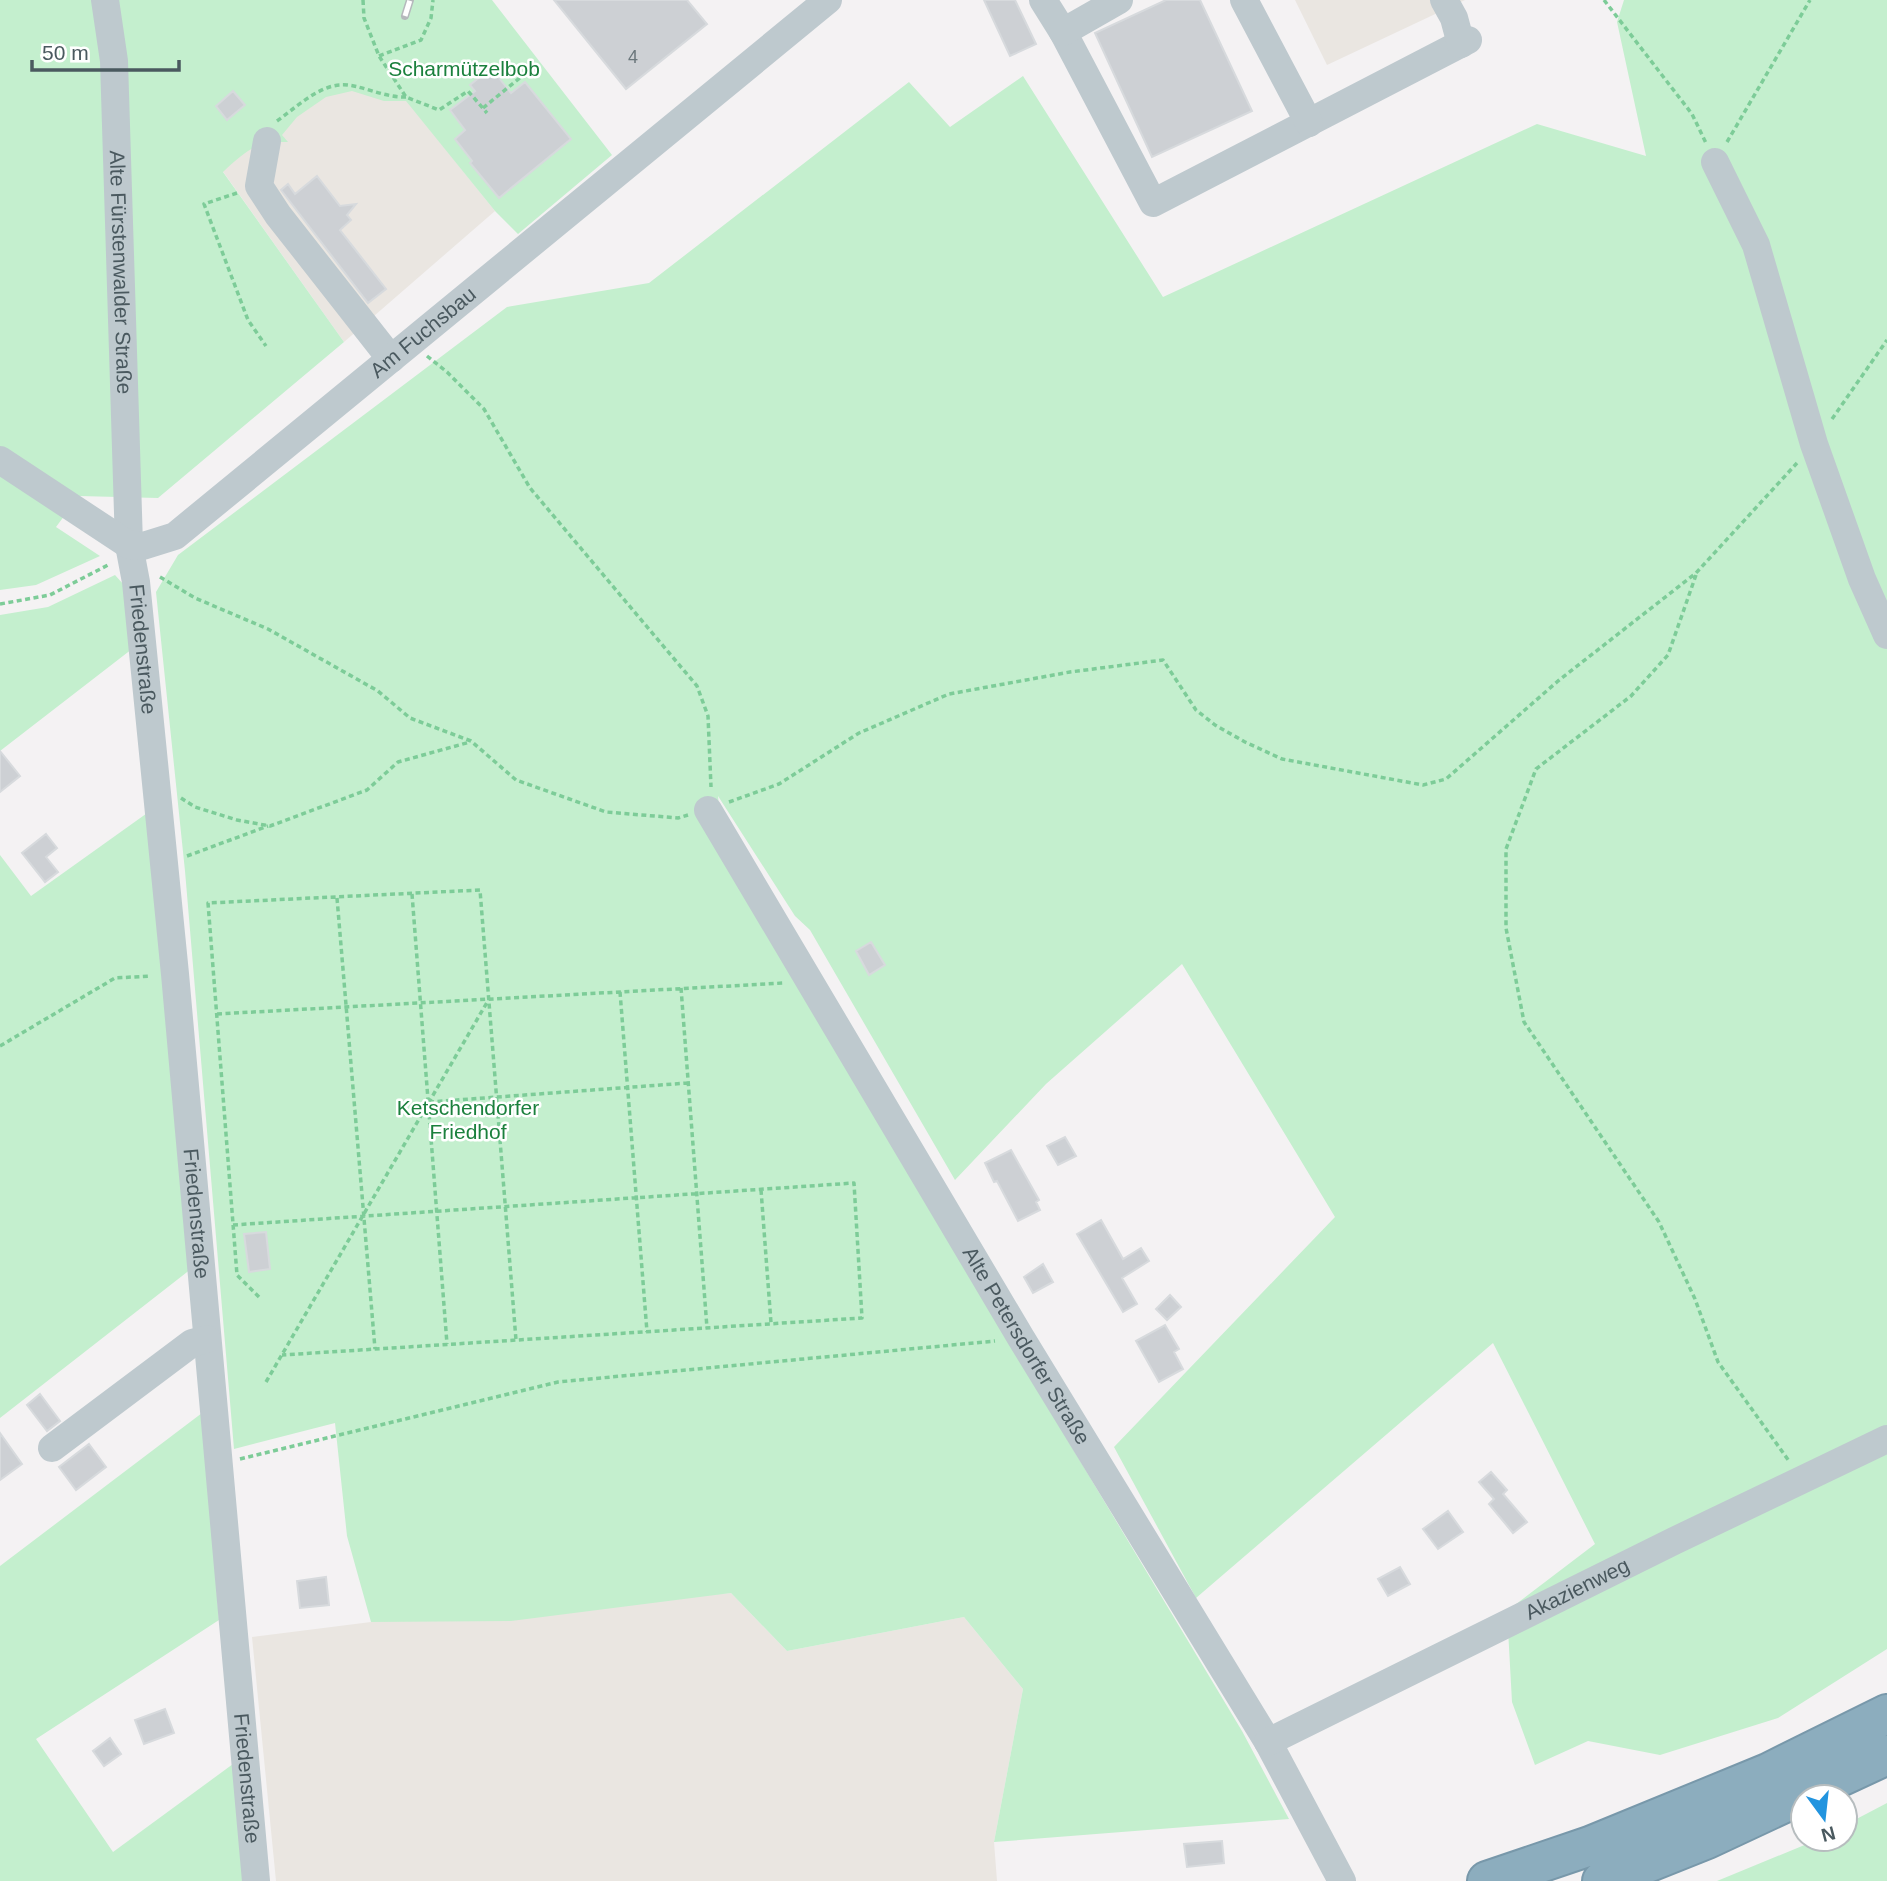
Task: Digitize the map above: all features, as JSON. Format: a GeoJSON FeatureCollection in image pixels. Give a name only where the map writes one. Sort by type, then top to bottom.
{"type":"FeatureCollection","features":[{"type":"Feature","properties":{"kind":"highway"},"geometry":{"type":"LineString","coordinates":[[1487,1881],[1590,1846],[1768,1773],[1887,1714]]}},
{"type":"Feature","properties":{"kind":"highway"},"geometry":{"type":"LineString","coordinates":[[1602,1881],[1707,1839],[1887,1755]]}},
{"type":"Feature","properties":{"kind":"street","name":"Alte Fürstenwalder Straße"},"geometry":{"type":"LineString","coordinates":[[105,0],[114,61],[129,545]]}},
{"type":"Feature","properties":{"kind":"street","name":"Am Fuchsbau"},"geometry":{"type":"LineString","coordinates":[[129,545],[143,546],[175,537],[828,0]]}},
{"type":"Feature","properties":{"kind":"street"},"geometry":{"type":"LineString","coordinates":[[1043,0],[1063,32],[1153,203],[1465,42],[1444,0]]}},
{"type":"Feature","properties":{"kind":"street"},"geometry":{"type":"LineString","coordinates":[[1063,32],[1119,0]]}},
{"type":"Feature","properties":{"kind":"street"},"geometry":{"type":"LineString","coordinates":[[1244,0],[1309,123]]}},
{"type":"Feature","properties":{"kind":"street"},"geometry":{"type":"LineString","coordinates":[[267,141],[259,186],[278,215],[400,351]]}},
{"type":"Feature","properties":{"kind":"street"},"geometry":{"type":"LineString","coordinates":[[1716,162],[1756,245],[1814,444],[1862,579],[1887,635]]}},
{"type":"Feature","properties":{"kind":"street"},"geometry":{"type":"LineString","coordinates":[[0,460],[129,545]]}},
{"type":"Feature","properties":{"kind":"street","name":"Friedenstraße"},"geometry":{"type":"LineString","coordinates":[[129,545],[136,582],[175,974],[256,1881]]}},
{"type":"Feature","properties":{"kind":"street","name":"Alte Petersdorfer Straße"},"geometry":{"type":"LineString","coordinates":[[708,810],[1021,1338],[1268,1742],[1342,1881]]}},
{"type":"Feature","properties":{"kind":"street"},"geometry":{"type":"LineString","coordinates":[[52,1448],[192,1343],[207,1339]]}},
{"type":"Feature","properties":{"kind":"street","name":"Akazienweg"},"geometry":{"type":"LineString","coordinates":[[1268,1742],[1887,1439]]}},
{"type":"Feature","properties":{"kind":"path"},"geometry":{"type":"LineString","coordinates":[[363,0],[364,18],[379,55],[406,97]]}},
{"type":"Feature","properties":{"kind":"path"},"geometry":{"type":"LineString","coordinates":[[379,55],[421,40],[431,18],[433,0]]}},
{"type":"Feature","properties":{"kind":"path"},"geometry":{"type":"LineString","coordinates":[[1604,0],[1692,114],[1716,162]]}},
{"type":"Feature","properties":{"kind":"path"},"geometry":{"type":"LineString","coordinates":[[1716,162],[1810,0]]}},
{"type":"Feature","properties":{"kind":"path"},"geometry":{"type":"LineString","coordinates":[[483,108],[527,72]]}},
{"type":"Feature","properties":{"kind":"path"},"geometry":{"type":"LineString","coordinates":[[267,141],[265,129],[327,88],[342,84],[384,96],[406,97],[439,110],[468,91],[487,113]]}},
{"type":"Feature","properties":{"kind":"path"},"geometry":{"type":"LineString","coordinates":[[259,186],[204,204],[248,320],[266,346]]}},
{"type":"Feature","properties":{"kind":"path"},"geometry":{"type":"LineString","coordinates":[[0,604],[50,595],[107,566],[129,545],[152,572],[195,598],[268,629],[378,691],[410,718],[471,741],[516,780],[606,812],[678,818],[708,810],[779,784],[859,733],[949,694],[1070,672],[1163,660],[1196,710],[1214,725],[1245,743],[1282,759],[1423,785],[1446,779],[1558,681],[1696,573],[1814,444],[1887,340]]}},
{"type":"Feature","properties":{"kind":"path"},"geometry":{"type":"LineString","coordinates":[[400,351],[447,372],[484,409],[530,488],[697,685],[708,716],[711,764],[708,810]]}},
{"type":"Feature","properties":{"kind":"path"},"geometry":{"type":"LineString","coordinates":[[1696,573],[1668,655],[1631,696],[1536,769],[1506,849],[1506,928],[1524,1022],[1659,1222],[1695,1299],[1718,1362],[1802,1479]]}},
{"type":"Feature","properties":{"kind":"path"},"geometry":{"type":"LineString","coordinates":[[164,864],[367,790],[398,762],[471,741]]}},
{"type":"Feature","properties":{"kind":"path"},"geometry":{"type":"LineString","coordinates":[[156,781],[195,807],[237,820],[270,826]]}},
{"type":"Feature","properties":{"kind":"path"},"geometry":{"type":"LineString","coordinates":[[259,1297],[237,1275],[208,903],[480,890],[516,1340]]}},
{"type":"Feature","properties":{"kind":"path"},"geometry":{"type":"LineString","coordinates":[[412,894],[447,1344]]}},
{"type":"Feature","properties":{"kind":"path"},"geometry":{"type":"LineString","coordinates":[[337,897],[375,1349]]}},
{"type":"Feature","properties":{"kind":"path"},"geometry":{"type":"LineString","coordinates":[[0,1046],[115,978],[175,974]]}},
{"type":"Feature","properties":{"kind":"path"},"geometry":{"type":"LineString","coordinates":[[217,1014],[810,981]]}},
{"type":"Feature","properties":{"kind":"path"},"geometry":{"type":"LineString","coordinates":[[681,988],[707,1328]]}},
{"type":"Feature","properties":{"kind":"path"},"geometry":{"type":"LineString","coordinates":[[620,992],[647,1332]]}},
{"type":"Feature","properties":{"kind":"path"},"geometry":{"type":"LineString","coordinates":[[266,1381],[489,999]]}},
{"type":"Feature","properties":{"kind":"path"},"geometry":{"type":"LineString","coordinates":[[428,1102],[688,1083]]}},
{"type":"Feature","properties":{"kind":"path"},"geometry":{"type":"LineString","coordinates":[[233,1226],[854,1183],[862,1318],[282,1355]]}},
{"type":"Feature","properties":{"kind":"path"},"geometry":{"type":"LineString","coordinates":[[761,1189],[771,1323]]}},
{"type":"Feature","properties":{"kind":"path"},"geometry":{"type":"LineString","coordinates":[[219,1465],[558,1382],[1021,1338]]}},
{"type":"Feature","properties":{"kind":"shaded area"},"geometry":{"type":"Polygon","coordinates":[[[326,0],[495,211],[344,342],[165,90],[326,0]]]}},
{"type":"Feature","properties":{"kind":"shaded area"},"geometry":{"type":"Polygon","coordinates":[[[1295,0],[1465,0],[1327,65],[1295,0]]]}},
{"type":"Feature","properties":{"kind":"shaded area"},"geometry":{"type":"Polygon","coordinates":[[[731,1593],[787,1651],[964,1617],[1023,1689],[994,1842],[997,1881],[276,1881],[252,1637],[371,1622],[731,1593]]]}},
{"type":"Feature","properties":{"kind":"green space","name":"Scharmützelbob"},"geometry":{"type":"Polygon","coordinates":[[[0,0],[492,0],[612,155],[518,234],[495,211],[406,101],[384,101],[352,91],[326,97],[297,117],[282,135],[288,142],[268,143],[245,153],[223,172],[344,342],[158,498],[79,496],[56,527],[100,556],[36,585],[0,590],[0,0]]]}},
{"type":"Feature","properties":{"kind":"green space","name":"Ketschendorfer Friedhof"},"geometry":{"type":"Polygon","coordinates":[[[1624,0],[1887,0],[1887,1649],[1778,1718],[1660,1755],[1588,1741],[1535,1765],[1512,1702],[1507,1611],[1595,1544],[1493,1343],[1196,1598],[1114,1447],[1335,1217],[1182,964],[1046,1084],[955,1180],[810,930],[795,916],[718,796],[723,848],[1001,1329],[1242,1731],[1289,1819],[994,1842],[1023,1689],[964,1617],[787,1651],[731,1593],[511,1621],[371,1622],[347,1536],[335,1423],[234,1449],[185,871],[156,592],[178,555],[507,307],[649,283],[909,82],[950,127],[1023,76],[1163,297],[1537,124],[1646,156],[1617,22],[1624,0]]]}},
{"type":"Feature","properties":{"kind":"green space"},"geometry":{"type":"Polygon","coordinates":[[[115,575],[124,585],[132,649],[0,751],[0,615],[48,607],[115,575]]]}},
{"type":"Feature","properties":{"kind":"green space"},"geometry":{"type":"Polygon","coordinates":[[[150,811],[191,1269],[0,1418],[0,855],[31,896],[150,811]]]}},
{"type":"Feature","properties":{"kind":"green space"},"geometry":{"type":"Polygon","coordinates":[[[202,1413],[219,1620],[36,1739],[113,1852],[233,1764],[243,1881],[0,1881],[0,1566],[202,1413]]]}},
{"type":"Feature","properties":{"kind":"green space"},"geometry":{"type":"Polygon","coordinates":[[[1887,1803],[1887,1881],[1717,1881],[1789,1851],[1859,1853],[1859,1818],[1887,1803]]]}},
{"type":"Feature","properties":{"kind":"building"},"geometry":{"type":"Polygon","coordinates":[[[554,0],[687,0],[707,24],[626,89],[554,0]]]}},
{"type":"Feature","properties":{"kind":"building"},"geometry":{"type":"Polygon","coordinates":[[[984,0],[1015,0],[1036,44],[1010,56],[984,0]]]}},
{"type":"Feature","properties":{"kind":"building"},"geometry":{"type":"Polygon","coordinates":[[[1166,0],[1200,0],[1252,111],[1152,157],[1095,33],[1166,0]]]}},
{"type":"Feature","properties":{"kind":"building"},"geometry":{"type":"Polygon","coordinates":[[[491,68],[511,93],[525,82],[571,139],[499,198],[470,163],[472,161],[455,139],[465,130],[450,110],[475,91],[470,85],[491,68]]]}},
{"type":"Feature","properties":{"kind":"building"},"geometry":{"type":"Polygon","coordinates":[[[233,91],[245,105],[227,120],[216,106],[233,91]]]}},
{"type":"Feature","properties":{"kind":"building"},"geometry":{"type":"Polygon","coordinates":[[[317,176],[340,206],[356,204],[347,215],[351,220],[340,230],[386,289],[368,303],[281,190],[288,184],[295,194],[317,176]]]}},
{"type":"Feature","properties":{"kind":"building"},"geometry":{"type":"Polygon","coordinates":[[[0,751],[20,776],[0,792],[0,751]]]}},
{"type":"Feature","properties":{"kind":"building"},"geometry":{"type":"Polygon","coordinates":[[[46,834],[57,848],[46,857],[58,872],[45,882],[22,853],[46,834]]]}},
{"type":"Feature","properties":{"kind":"building"},"geometry":{"type":"Polygon","coordinates":[[[871,942],[885,965],[869,975],[856,951],[871,942]]]}},
{"type":"Feature","properties":{"kind":"building"},"geometry":{"type":"Polygon","coordinates":[[[1065,1137],[1076,1156],[1058,1165],[1047,1146],[1065,1137]]]}},
{"type":"Feature","properties":{"kind":"building"},"geometry":{"type":"Polygon","coordinates":[[[1011,1150],[1039,1200],[1036,1202],[1040,1210],[1018,1221],[985,1163],[1011,1150]]]}},
{"type":"Feature","properties":{"kind":"building"},"geometry":{"type":"Polygon","coordinates":[[[1101,1220],[1123,1259],[1141,1248],[1149,1261],[1122,1278],[1137,1304],[1123,1312],[1077,1234],[1101,1220]]]}},
{"type":"Feature","properties":{"kind":"building"},"geometry":{"type":"Polygon","coordinates":[[[266,1232],[270,1269],[249,1272],[244,1234],[266,1232]]]}},
{"type":"Feature","properties":{"kind":"building"},"geometry":{"type":"Polygon","coordinates":[[[1043,1264],[1053,1282],[1033,1293],[1024,1277],[1043,1264]]]}},
{"type":"Feature","properties":{"kind":"building"},"geometry":{"type":"Polygon","coordinates":[[[1170,1295],[1181,1307],[1167,1320],[1156,1309],[1170,1295]]]}},
{"type":"Feature","properties":{"kind":"building"},"geometry":{"type":"Polygon","coordinates":[[[1165,1325],[1179,1349],[1174,1352],[1183,1369],[1159,1382],[1136,1341],[1165,1325]]]}},
{"type":"Feature","properties":{"kind":"building"},"geometry":{"type":"Polygon","coordinates":[[[40,1394],[60,1421],[47,1431],[27,1405],[40,1394]]]}},
{"type":"Feature","properties":{"kind":"building"},"geometry":{"type":"Polygon","coordinates":[[[0,1433],[22,1464],[0,1480],[0,1433]]]}},
{"type":"Feature","properties":{"kind":"building"},"geometry":{"type":"Polygon","coordinates":[[[89,1444],[106,1467],[76,1490],[59,1467],[89,1444]]]}},
{"type":"Feature","properties":{"kind":"building"},"geometry":{"type":"Polygon","coordinates":[[[1491,1472],[1507,1490],[1503,1494],[1527,1522],[1513,1533],[1489,1504],[1494,1499],[1479,1482],[1491,1472]]]}},
{"type":"Feature","properties":{"kind":"building"},"geometry":{"type":"Polygon","coordinates":[[[1448,1511],[1463,1532],[1438,1549],[1423,1529],[1448,1511]]]}},
{"type":"Feature","properties":{"kind":"building"},"geometry":{"type":"Polygon","coordinates":[[[1400,1567],[1410,1584],[1388,1596],[1378,1579],[1400,1567]]]}},
{"type":"Feature","properties":{"kind":"building"},"geometry":{"type":"Polygon","coordinates":[[[326,1577],[329,1605],[300,1608],[297,1581],[326,1577]]]}},
{"type":"Feature","properties":{"kind":"building"},"geometry":{"type":"Polygon","coordinates":[[[165,1709],[174,1733],[144,1744],[135,1720],[165,1709]]]}},
{"type":"Feature","properties":{"kind":"building"},"geometry":{"type":"Polygon","coordinates":[[[110,1738],[121,1754],[104,1766],[93,1751],[110,1738]]]}},
{"type":"Feature","properties":{"kind":"building"},"geometry":{"type":"Polygon","coordinates":[[[1222,1841],[1224,1863],[1187,1867],[1184,1844],[1222,1841]]]}},
{"type":"Feature","properties":{"kind":"railway"},"geometry":{"type":"LineString","coordinates":[[405,16],[410,0]]}}]}
